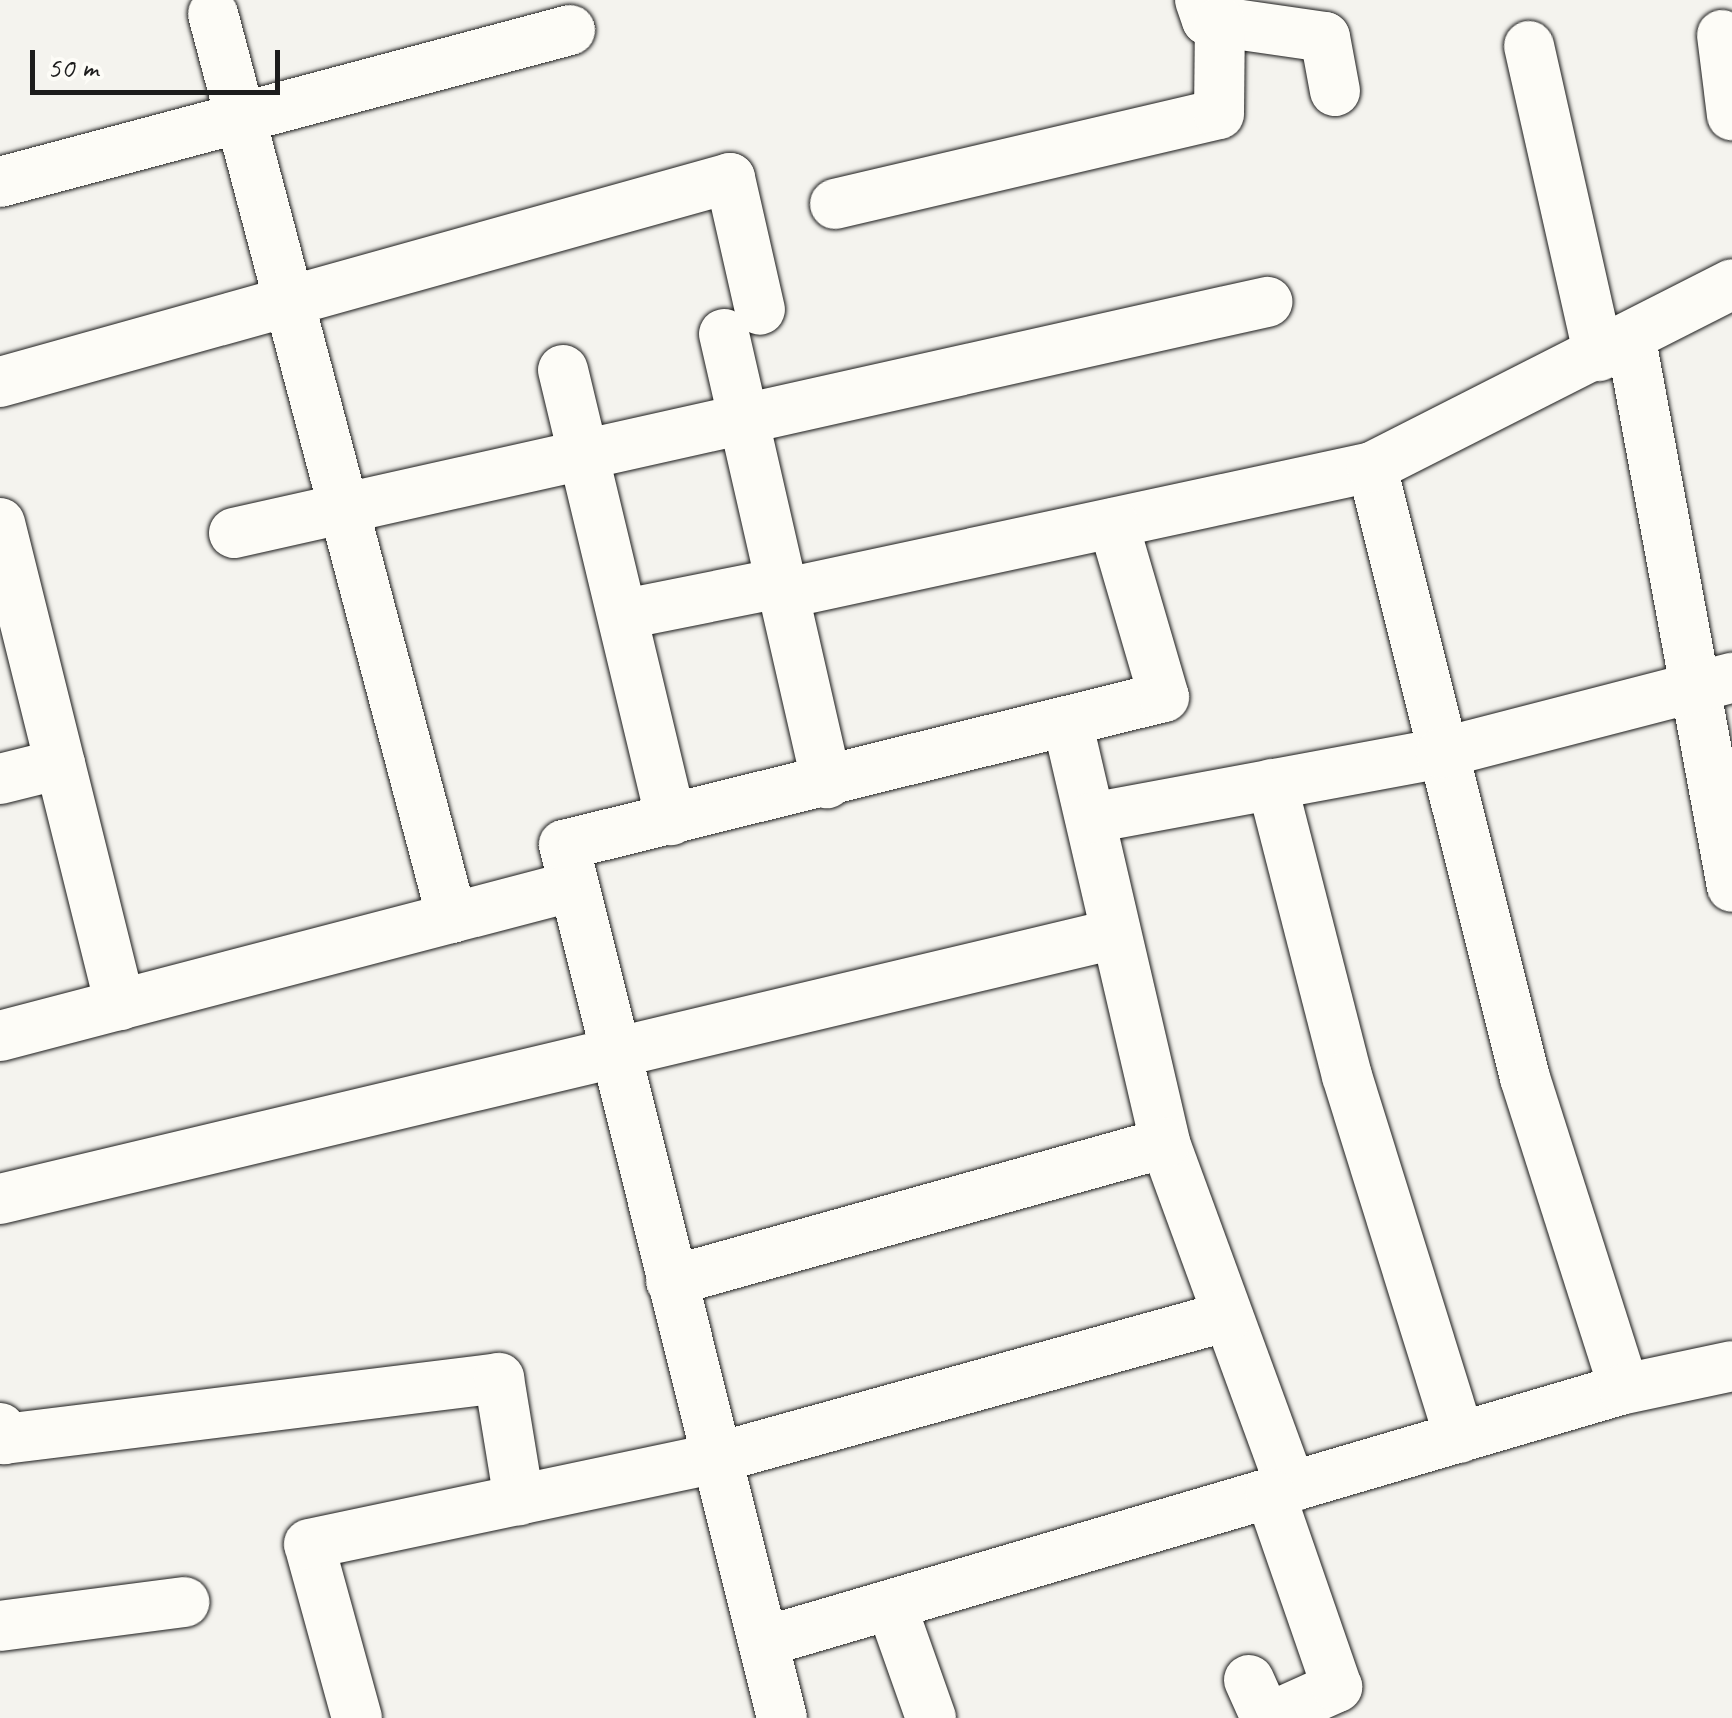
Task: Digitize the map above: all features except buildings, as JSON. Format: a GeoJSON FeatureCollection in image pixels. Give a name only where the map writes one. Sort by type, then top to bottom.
{"type":"FeatureCollection","features":[{"type":"Feature","properties":{"kind":"street"},"geometry":{"type":"LineString","coordinates":[[835,204],[1219,114],[1210,11],[1326,37],[1335,91]]}},
{"type":"Feature","properties":{"kind":"street"},"geometry":{"type":"LineString","coordinates":[[214,14],[285,297],[452,918]]}},
{"type":"Feature","properties":{"kind":"street"},"geometry":{"type":"LineString","coordinates":[[0,182],[570,30]]}},
{"type":"Feature","properties":{"kind":"street"},"geometry":{"type":"LineString","coordinates":[[1722,34],[1732,115]]}},
{"type":"Feature","properties":{"kind":"street"},"geometry":{"type":"LineString","coordinates":[[1529,46],[1713,682],[1732,887]]}},
{"type":"Feature","properties":{"kind":"street"},"geometry":{"type":"LineString","coordinates":[[0,382],[285,297],[730,178],[742,322],[744,423],[827,783]]}},
{"type":"Feature","properties":{"kind":"street"},"geometry":{"type":"LineString","coordinates":[[625,614],[781,588],[1113,523],[1372,467],[1615,348],[1732,284]]}},
{"type":"Feature","properties":{"kind":"street"},"geometry":{"type":"LineString","coordinates":[[234,533],[343,513],[1267,302]]}},
{"type":"Feature","properties":{"kind":"street"},"geometry":{"type":"LineString","coordinates":[[563,370],[625,614],[671,820]]}},
{"type":"Feature","properties":{"kind":"street"},"geometry":{"type":"LineString","coordinates":[[1372,467],[1524,1078],[1624,1390]]}},
{"type":"Feature","properties":{"kind":"street"},"geometry":{"type":"LineString","coordinates":[[782,1718],[564,845],[1068,725],[1164,697],[1113,523]]}},
{"type":"Feature","properties":{"kind":"street"},"geometry":{"type":"LineString","coordinates":[[0,524],[120,1005]]}},
{"type":"Feature","properties":{"kind":"street"},"geometry":{"type":"LineString","coordinates":[[1091,818],[1441,753],[1713,682]]}},
{"type":"Feature","properties":{"kind":"street"},"geometry":{"type":"LineString","coordinates":[[1068,725],[1091,818],[1111,935],[1165,1143],[1228,1316],[1337,1687],[1261,1705]]}},
{"type":"Feature","properties":{"kind":"street"},"geometry":{"type":"LineString","coordinates":[[0,779],[60,764]]}},
{"type":"Feature","properties":{"kind":"street"},"geometry":{"type":"LineString","coordinates":[[1272,784],[1347,1076],[1460,1438]]}},
{"type":"Feature","properties":{"kind":"street"},"geometry":{"type":"LineString","coordinates":[[0,1036],[574,886]]}},
{"type":"Feature","properties":{"kind":"street"},"geometry":{"type":"LineString","coordinates":[[0,1198],[1111,935]]}},
{"type":"Feature","properties":{"kind":"street"},"geometry":{"type":"LineString","coordinates":[[672,1281],[1165,1143]]}},
{"type":"Feature","properties":{"kind":"street"},"geometry":{"type":"LineString","coordinates":[[357,1718],[309,1544],[716,1458],[1228,1316]]}},
{"type":"Feature","properties":{"kind":"street"},"geometry":{"type":"LineString","coordinates":[[763,1642],[1624,1390],[1732,1366]]}},
{"type":"Feature","properties":{"kind":"street"},"geometry":{"type":"LineString","coordinates":[[0,1428],[4,1439],[499,1378],[520,1500]]}},
{"type":"Feature","properties":{"kind":"street"},"geometry":{"type":"LineString","coordinates":[[0,1626],[184,1602]]}},
{"type":"Feature","properties":{"kind":"street"},"geometry":{"type":"LineString","coordinates":[[892,1604],[931,1718]]}}]}
